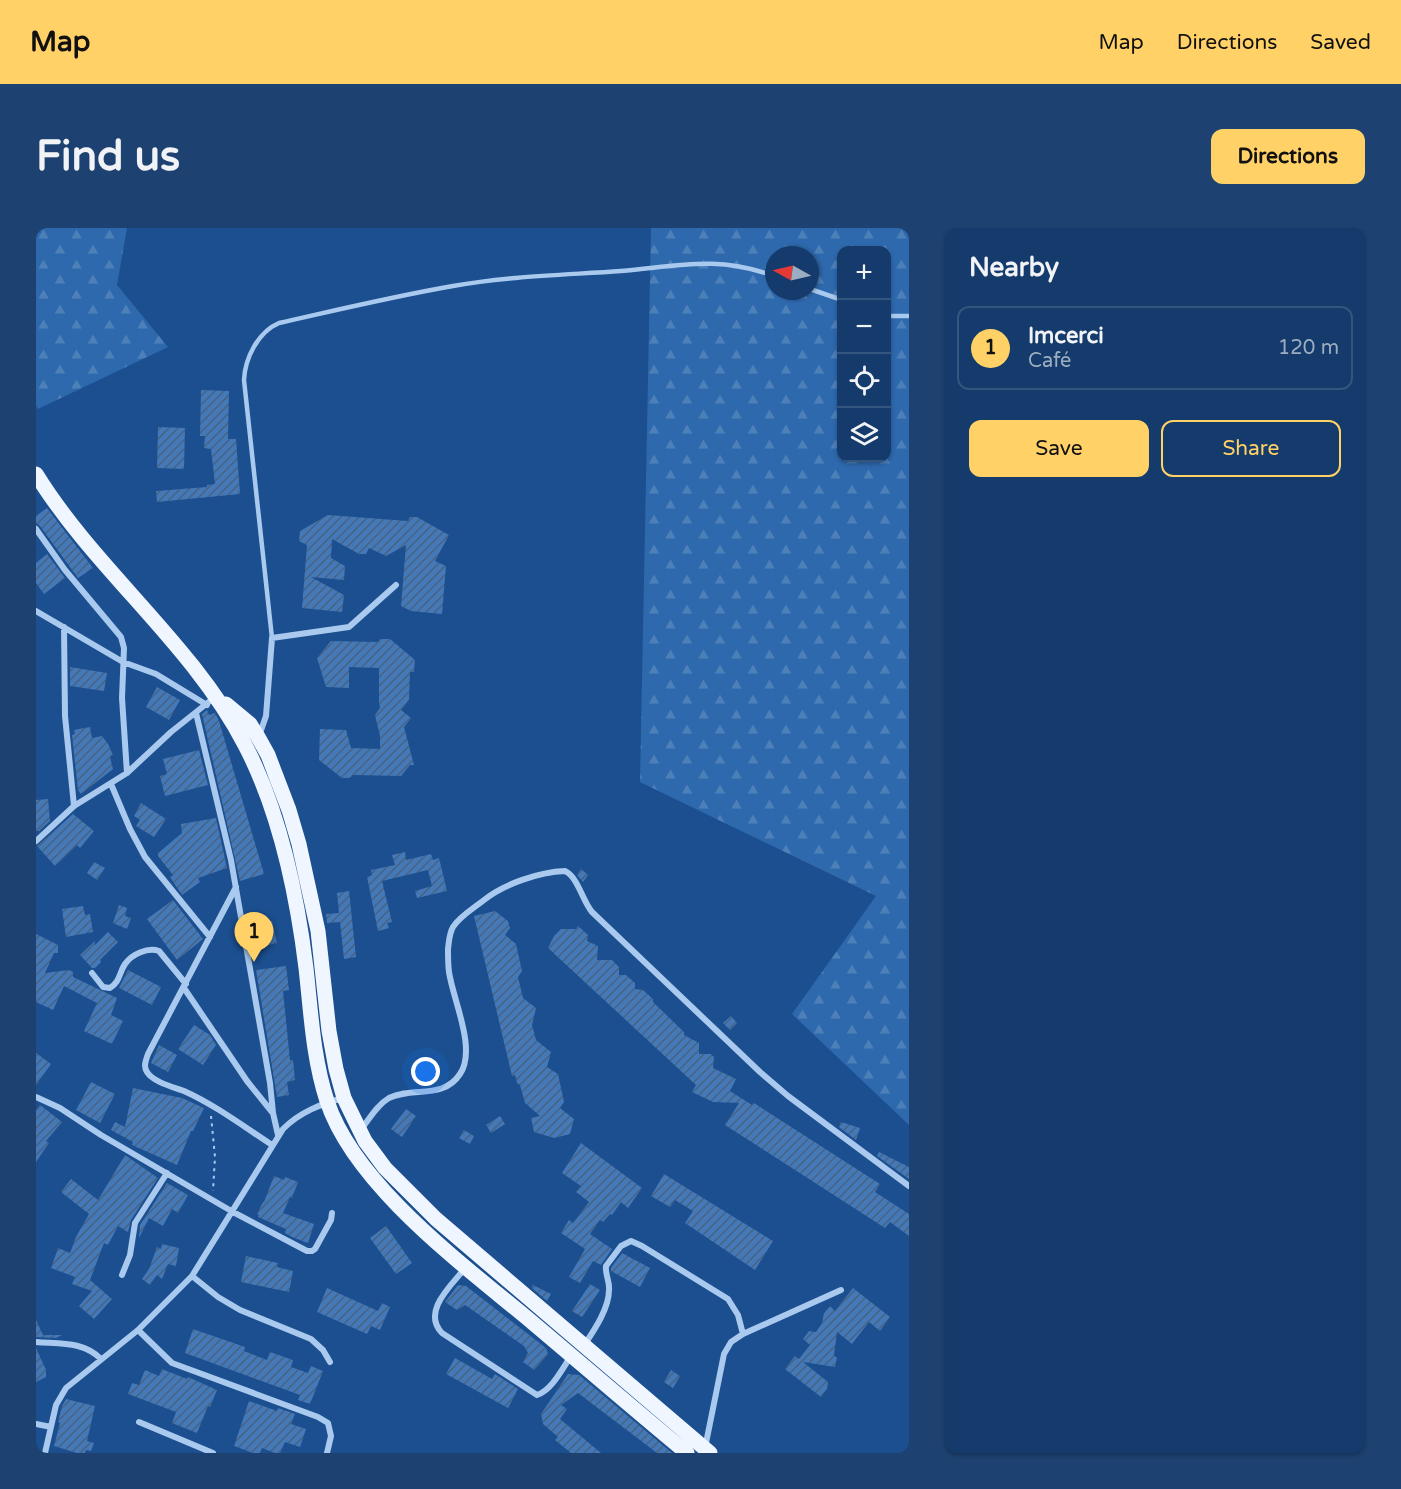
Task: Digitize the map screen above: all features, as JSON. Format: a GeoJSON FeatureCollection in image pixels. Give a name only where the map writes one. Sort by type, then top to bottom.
{"type":"FeatureCollection","features":[{"type":"Feature","properties":{"kind":"main road"},"geometry":{"type":"LineString","coordinates":[[37,475],[67,518],[212,700],[249,754],[273,814],[283,847],[301,934],[316,1054],[327,1102],[350,1148],[371,1176],[423,1228],[584,1346],[708,1451]]}},
{"type":"Feature","properties":{"kind":"main road"},"geometry":{"type":"LineString","coordinates":[[212,700],[250,724],[268,755],[289,810],[318,931],[331,1041],[344,1098],[375,1155],[471,1261],[572,1356],[687,1453]]}},
{"type":"Feature","properties":{"kind":"street"},"geometry":{"type":"LineString","coordinates":[[36,529],[64,570],[121,637],[127,773]]}},
{"type":"Feature","properties":{"kind":"street"},"geometry":{"type":"LineString","coordinates":[[258,737],[266,716],[272,638],[349,627],[396,585]]}},
{"type":"Feature","properties":{"kind":"street"},"geometry":{"type":"LineString","coordinates":[[36,611],[123,662],[156,674],[212,700],[171,732],[127,773],[74,806],[36,841]]}},
{"type":"Feature","properties":{"kind":"street"},"geometry":{"type":"LineString","coordinates":[[64,627],[65,716],[74,806]]}},
{"type":"Feature","properties":{"kind":"street"},"geometry":{"type":"LineString","coordinates":[[196,712],[236,886],[278,1135]]}},
{"type":"Feature","properties":{"kind":"street"},"geometry":{"type":"LineString","coordinates":[[111,784],[145,857],[210,937]]}},
{"type":"Feature","properties":{"kind":"street"},"geometry":{"type":"LineString","coordinates":[[360,1131],[379,1106],[387,1100],[399,1095],[444,1089],[456,1080],[463,1069],[466,1044],[448,965],[453,926],[501,888],[524,880],[565,871],[572,876],[592,912],[760,1072],[788,1096],[909,1186]]}},
{"type":"Feature","properties":{"kind":"street"},"geometry":{"type":"LineString","coordinates":[[236,886],[148,1054],[145,1069],[156,1079],[210,1105],[272,1144]]}},
{"type":"Feature","properties":{"kind":"street"},"geometry":{"type":"LineString","coordinates":[[92,973],[104,987],[110,988],[118,981],[127,961],[143,952],[159,951],[185,986],[247,1081],[273,1113]]}},
{"type":"Feature","properties":{"kind":"street"},"geometry":{"type":"LineString","coordinates":[[36,1097],[60,1108],[101,1135],[233,1212],[310,1251],[315,1249],[331,1220],[332,1213]]}},
{"type":"Feature","properties":{"kind":"street"},"geometry":{"type":"LineString","coordinates":[[45,1453],[56,1405],[66,1388],[138,1330],[192,1276],[278,1135],[297,1116],[327,1102],[344,1098]]}},
{"type":"Feature","properties":{"kind":"street"},"geometry":{"type":"LineString","coordinates":[[122,1275],[130,1255],[135,1223],[167,1173]]}},
{"type":"Feature","properties":{"kind":"street"},"geometry":{"type":"LineString","coordinates":[[584,1346],[594,1331],[608,1299],[606,1266],[621,1246],[631,1241],[728,1299],[738,1315],[742,1334]]}},
{"type":"Feature","properties":{"kind":"street"},"geometry":{"type":"LineString","coordinates":[[471,1261],[435,1308],[435,1324],[442,1333],[537,1395],[552,1383],[572,1356]]}},
{"type":"Feature","properties":{"kind":"street"},"geometry":{"type":"LineString","coordinates":[[192,1276],[218,1297],[240,1310],[311,1339],[323,1350],[330,1362]]}},
{"type":"Feature","properties":{"kind":"street"},"geometry":{"type":"LineString","coordinates":[[708,1451],[724,1354],[731,1342],[742,1334],[841,1290]]}},
{"type":"Feature","properties":{"kind":"street"},"geometry":{"type":"LineString","coordinates":[[138,1330],[172,1363],[318,1417],[328,1424],[331,1436],[327,1453]]}},
{"type":"Feature","properties":{"kind":"street"},"geometry":{"type":"LineString","coordinates":[[36,1341],[92,1349],[101,1359]]}},
{"type":"Feature","properties":{"kind":"street"},"geometry":{"type":"LineString","coordinates":[[139,1422],[213,1453]]}},
{"type":"Feature","properties":{"kind":"street"},"geometry":{"type":"LineString","coordinates":[[36,1424],[51,1427]]}},
{"type":"Feature","properties":{"kind":"lane"},"geometry":{"type":"LineString","coordinates":[[272,638],[244,380],[251,354],[269,329],[279,323],[454,286],[540,275],[621,271],[713,262],[740,266],[765,273]]}},
{"type":"Feature","properties":{"kind":"lane"},"geometry":{"type":"LineString","coordinates":[[819,291],[837,298]]}},
{"type":"Feature","properties":{"kind":"lane"},"geometry":{"type":"LineString","coordinates":[[891,315],[909,316]]}},
{"type":"Feature","properties":{"kind":"path"},"geometry":{"type":"LineString","coordinates":[[210,1105],[215,1157],[212,1200]]}},
{"type":"Feature","properties":{"kind":"green space"},"geometry":{"type":"Polygon","coordinates":[[[36,228],[127,228],[117,285],[168,347],[38,409],[36,405],[36,228]]]}},
{"type":"Feature","properties":{"kind":"green space"},"geometry":{"type":"Polygon","coordinates":[[[651,228],[909,228],[909,1125],[792,1014],[876,896],[640,782],[651,228]]]}},
{"type":"Feature","properties":{"kind":"building"},"geometry":{"type":"Polygon","coordinates":[[[201,390],[229,391],[228,439],[236,439],[240,494],[157,502],[156,491],[207,487],[207,485],[215,484],[211,449],[204,448],[205,436],[200,436],[201,390]]]}},
{"type":"Feature","properties":{"kind":"building"},"geometry":{"type":"Polygon","coordinates":[[[158,427],[185,428],[184,469],[157,468],[158,427]]]}},
{"type":"Feature","properties":{"kind":"building"},"geometry":{"type":"Polygon","coordinates":[[[47,508],[93,568],[78,578],[36,523],[36,516],[47,508]]]}},
{"type":"Feature","properties":{"kind":"building"},"geometry":{"type":"Polygon","coordinates":[[[328,515],[408,521],[410,517],[417,517],[449,535],[435,561],[446,566],[442,614],[411,611],[401,606],[406,545],[386,556],[369,548],[366,554],[359,554],[332,539],[331,558],[345,566],[344,580],[311,577],[344,595],[342,612],[302,608],[307,545],[299,541],[300,531],[328,515]]]}},
{"type":"Feature","properties":{"kind":"building"},"geometry":{"type":"Polygon","coordinates":[[[47,554],[65,578],[44,594],[36,583],[36,563],[47,554]]]}},
{"type":"Feature","properties":{"kind":"building"},"geometry":{"type":"Polygon","coordinates":[[[380,639],[390,639],[415,660],[414,672],[410,672],[409,700],[401,710],[411,718],[404,727],[414,765],[410,765],[401,776],[353,775],[350,778],[342,778],[319,760],[320,729],[346,730],[351,748],[380,749],[380,736],[375,715],[380,708],[379,668],[349,667],[349,688],[326,687],[317,658],[331,641],[378,642],[380,639]]]}},
{"type":"Feature","properties":{"kind":"building"},"geometry":{"type":"Polygon","coordinates":[[[70,667],[107,673],[104,691],[70,686],[70,667]]]}},
{"type":"Feature","properties":{"kind":"building"},"geometry":{"type":"Polygon","coordinates":[[[157,687],[180,700],[169,720],[146,707],[157,687]]]}},
{"type":"Feature","properties":{"kind":"building"},"geometry":{"type":"Polygon","coordinates":[[[207,710],[209,715],[215,713],[219,721],[264,874],[240,881],[202,714],[207,710]]]}},
{"type":"Feature","properties":{"kind":"building"},"geometry":{"type":"Polygon","coordinates":[[[90,727],[92,738],[102,736],[108,744],[113,755],[110,757],[113,769],[81,794],[78,790],[72,735],[75,734],[74,730],[90,727]]]}},
{"type":"Feature","properties":{"kind":"building"},"geometry":{"type":"Polygon","coordinates":[[[199,750],[208,785],[165,796],[160,776],[167,774],[163,759],[199,750]]]}},
{"type":"Feature","properties":{"kind":"building"},"geometry":{"type":"Polygon","coordinates":[[[48,799],[50,821],[36,831],[36,800],[48,799]]]}},
{"type":"Feature","properties":{"kind":"building"},"geometry":{"type":"Polygon","coordinates":[[[141,803],[166,819],[154,837],[136,826],[140,820],[134,816],[141,803]]]}},
{"type":"Feature","properties":{"kind":"building"},"geometry":{"type":"Polygon","coordinates":[[[73,814],[94,831],[80,848],[77,845],[55,866],[37,846],[73,814]]]}},
{"type":"Feature","properties":{"kind":"building"},"geometry":{"type":"Polygon","coordinates":[[[216,818],[227,868],[198,878],[200,882],[182,895],[170,877],[173,875],[158,853],[182,833],[181,824],[216,818]]]}},
{"type":"Feature","properties":{"kind":"building"},"geometry":{"type":"Polygon","coordinates":[[[405,852],[406,860],[431,854],[433,860],[439,858],[447,891],[417,898],[415,891],[432,886],[428,870],[382,881],[392,922],[387,923],[389,928],[378,931],[367,877],[372,875],[371,870],[395,865],[392,855],[405,852]]]}},
{"type":"Feature","properties":{"kind":"building"},"geometry":{"type":"Polygon","coordinates":[[[94,862],[105,868],[97,880],[87,873],[94,862]]]}},
{"type":"Feature","properties":{"kind":"building"},"geometry":{"type":"Polygon","coordinates":[[[581,869],[588,875],[583,882],[577,875],[581,869]]]}},
{"type":"Feature","properties":{"kind":"building"},"geometry":{"type":"Polygon","coordinates":[[[349,891],[356,957],[344,959],[340,922],[327,923],[326,914],[339,913],[337,893],[349,891]]]}},
{"type":"Feature","properties":{"kind":"building"},"geometry":{"type":"Polygon","coordinates":[[[173,900],[203,939],[177,960],[147,919],[173,900]]]}},
{"type":"Feature","properties":{"kind":"building"},"geometry":{"type":"Polygon","coordinates":[[[119,905],[127,908],[125,916],[131,918],[127,929],[113,923],[119,905]]]}},
{"type":"Feature","properties":{"kind":"building"},"geometry":{"type":"Polygon","coordinates":[[[83,906],[85,915],[90,914],[93,932],[66,937],[62,909],[83,906]]]}},
{"type":"Feature","properties":{"kind":"building"},"geometry":{"type":"Polygon","coordinates":[[[495,911],[508,921],[510,928],[505,935],[516,944],[522,971],[518,977],[523,998],[536,1008],[532,1025],[536,1040],[551,1052],[547,1067],[558,1074],[564,1102],[560,1108],[574,1119],[570,1134],[554,1138],[534,1132],[531,1118],[540,1116],[525,1103],[520,1085],[515,1075],[512,1076],[474,916],[495,911]]]}},
{"type":"Feature","properties":{"kind":"building"},"geometry":{"type":"Polygon","coordinates":[[[272,921],[277,943],[252,949],[248,926],[272,921]]]}},
{"type":"Feature","properties":{"kind":"building"},"geometry":{"type":"Polygon","coordinates":[[[578,926],[588,935],[587,941],[598,946],[597,960],[612,960],[619,967],[619,975],[626,975],[635,983],[635,989],[643,990],[653,999],[653,1002],[684,1032],[684,1035],[699,1043],[699,1054],[711,1054],[714,1057],[713,1068],[736,1079],[730,1091],[752,1105],[754,1103],[880,1184],[875,1192],[909,1214],[909,1236],[890,1222],[885,1228],[725,1125],[739,1103],[713,1102],[692,1092],[696,1085],[548,948],[554,936],[561,929],[576,929],[578,926]]]}},
{"type":"Feature","properties":{"kind":"building"},"geometry":{"type":"Polygon","coordinates":[[[108,932],[118,942],[95,968],[92,968],[80,955],[108,932]]]}},
{"type":"Feature","properties":{"kind":"building"},"geometry":{"type":"Polygon","coordinates":[[[36,934],[58,945],[58,953],[54,953],[45,973],[69,970],[73,972],[73,977],[117,998],[111,1015],[123,1021],[112,1044],[84,1031],[97,1003],[64,986],[53,1010],[36,1002],[36,934]]]}},
{"type":"Feature","properties":{"kind":"building"},"geometry":{"type":"Polygon","coordinates":[[[286,966],[289,990],[283,991],[290,1060],[293,1060],[295,1080],[287,1082],[289,1095],[277,1097],[256,970],[286,966]]]}},
{"type":"Feature","properties":{"kind":"building"},"geometry":{"type":"Polygon","coordinates":[[[128,970],[161,987],[152,1005],[119,988],[128,970]]]}},
{"type":"Feature","properties":{"kind":"building"},"geometry":{"type":"Polygon","coordinates":[[[731,1016],[737,1023],[730,1030],[723,1023],[731,1016]]]}},
{"type":"Feature","properties":{"kind":"building"},"geometry":{"type":"Polygon","coordinates":[[[194,1025],[210,1035],[216,1045],[203,1065],[178,1049],[194,1025]]]}},
{"type":"Feature","properties":{"kind":"building"},"geometry":{"type":"Polygon","coordinates":[[[159,1045],[177,1055],[168,1072],[151,1063],[159,1045]]]}},
{"type":"Feature","properties":{"kind":"building"},"geometry":{"type":"Polygon","coordinates":[[[36,1053],[51,1064],[36,1085],[36,1053]]]}},
{"type":"Feature","properties":{"kind":"building"},"geometry":{"type":"Polygon","coordinates":[[[91,1082],[115,1094],[100,1123],[76,1110],[91,1082]]]}},
{"type":"Feature","properties":{"kind":"building"},"geometry":{"type":"Polygon","coordinates":[[[133,1088],[182,1098],[204,1108],[191,1131],[177,1165],[132,1145],[133,1142],[111,1130],[115,1122],[125,1127],[133,1088]]]}},
{"type":"Feature","properties":{"kind":"building"},"geometry":{"type":"Polygon","coordinates":[[[40,1105],[62,1122],[46,1141],[49,1143],[36,1162],[36,1110],[40,1105]]]}},
{"type":"Feature","properties":{"kind":"building"},"geometry":{"type":"Polygon","coordinates":[[[406,1109],[416,1116],[402,1137],[391,1129],[406,1109]]]}},
{"type":"Feature","properties":{"kind":"building"},"geometry":{"type":"Polygon","coordinates":[[[500,1116],[505,1124],[491,1133],[486,1125],[500,1116]]]}},
{"type":"Feature","properties":{"kind":"building"},"geometry":{"type":"Polygon","coordinates":[[[841,1122],[860,1128],[856,1140],[839,1127],[841,1122]]]}},
{"type":"Feature","properties":{"kind":"building"},"geometry":{"type":"Polygon","coordinates":[[[464,1130],[474,1136],[470,1144],[459,1138],[464,1130]]]}},
{"type":"Feature","properties":{"kind":"building"},"geometry":{"type":"Polygon","coordinates":[[[581,1143],[642,1188],[628,1208],[621,1202],[612,1215],[610,1214],[603,1222],[600,1220],[590,1234],[612,1249],[601,1265],[593,1261],[580,1283],[569,1277],[585,1249],[561,1233],[569,1220],[573,1223],[589,1202],[576,1192],[581,1186],[562,1173],[581,1143]]]}},
{"type":"Feature","properties":{"kind":"building"},"geometry":{"type":"Polygon","coordinates":[[[879,1152],[909,1167],[909,1179],[877,1156],[879,1152]]]}},
{"type":"Feature","properties":{"kind":"building"},"geometry":{"type":"Polygon","coordinates":[[[125,1155],[158,1178],[131,1220],[128,1232],[118,1226],[108,1245],[104,1243],[90,1280],[112,1299],[94,1319],[79,1306],[92,1291],[72,1284],[75,1277],[51,1268],[58,1248],[70,1253],[89,1214],[61,1192],[71,1179],[98,1200],[125,1155]]]}},
{"type":"Feature","properties":{"kind":"building"},"geometry":{"type":"Polygon","coordinates":[[[664,1174],[773,1241],[755,1270],[685,1223],[693,1211],[675,1200],[670,1207],[651,1196],[664,1174]]]}},
{"type":"Feature","properties":{"kind":"building"},"geometry":{"type":"Polygon","coordinates":[[[274,1176],[298,1182],[283,1213],[314,1224],[308,1243],[285,1233],[286,1229],[258,1217],[257,1214],[274,1176]]]}},
{"type":"Feature","properties":{"kind":"building"},"geometry":{"type":"Polygon","coordinates":[[[167,1183],[188,1195],[178,1213],[172,1209],[163,1226],[149,1218],[139,1238],[140,1225],[167,1183]]]}},
{"type":"Feature","properties":{"kind":"building"},"geometry":{"type":"Polygon","coordinates":[[[386,1226],[412,1263],[396,1274],[370,1238],[386,1226]]]}},
{"type":"Feature","properties":{"kind":"building"},"geometry":{"type":"Polygon","coordinates":[[[162,1244],[179,1248],[176,1266],[168,1264],[162,1279],[157,1275],[150,1285],[142,1279],[149,1269],[157,1247],[161,1249],[162,1244]]]}},
{"type":"Feature","properties":{"kind":"building"},"geometry":{"type":"Polygon","coordinates":[[[622,1253],[650,1268],[640,1287],[611,1271],[622,1253]]]}},
{"type":"Feature","properties":{"kind":"building"},"geometry":{"type":"Polygon","coordinates":[[[246,1256],[278,1263],[277,1267],[293,1271],[289,1292],[241,1282],[246,1256]]]}},
{"type":"Feature","properties":{"kind":"building"},"geometry":{"type":"Polygon","coordinates":[[[590,1284],[600,1290],[582,1317],[572,1311],[590,1284]]]}},
{"type":"Feature","properties":{"kind":"building"},"geometry":{"type":"Polygon","coordinates":[[[458,1285],[466,1286],[546,1348],[548,1354],[534,1370],[523,1362],[528,1353],[524,1346],[465,1305],[457,1310],[445,1302],[458,1285]]]}},
{"type":"Feature","properties":{"kind":"building"},"geometry":{"type":"Polygon","coordinates":[[[533,1285],[551,1294],[547,1301],[532,1288],[533,1285]]]}},
{"type":"Feature","properties":{"kind":"building"},"geometry":{"type":"Polygon","coordinates":[[[327,1288],[378,1311],[382,1303],[390,1307],[380,1330],[371,1326],[367,1334],[317,1312],[327,1288]]]}},
{"type":"Feature","properties":{"kind":"building"},"geometry":{"type":"Polygon","coordinates":[[[853,1288],[890,1317],[880,1331],[869,1322],[852,1344],[837,1332],[835,1367],[803,1362],[828,1382],[827,1389],[821,1397],[785,1369],[795,1356],[799,1359],[810,1345],[803,1339],[809,1331],[816,1332],[822,1323],[824,1313],[830,1306],[835,1311],[853,1288]]]}},
{"type":"Feature","properties":{"kind":"building"},"geometry":{"type":"Polygon","coordinates":[[[36,1320],[43,1335],[62,1335],[56,1338],[36,1337],[36,1320]]]}},
{"type":"Feature","properties":{"kind":"building"},"geometry":{"type":"Polygon","coordinates":[[[193,1329],[245,1347],[244,1351],[267,1360],[270,1352],[293,1360],[291,1367],[308,1373],[311,1366],[323,1371],[310,1404],[298,1400],[300,1395],[185,1353],[193,1329]]]}},
{"type":"Feature","properties":{"kind":"building"},"geometry":{"type":"Polygon","coordinates":[[[36,1348],[46,1370],[46,1377],[36,1382],[36,1348]]]}},
{"type":"Feature","properties":{"kind":"building"},"geometry":{"type":"Polygon","coordinates":[[[455,1358],[492,1379],[495,1374],[518,1389],[508,1408],[446,1374],[455,1358]]]}},
{"type":"Feature","properties":{"kind":"building"},"geometry":{"type":"Polygon","coordinates":[[[162,1369],[187,1379],[188,1377],[217,1390],[197,1433],[172,1423],[176,1412],[128,1394],[132,1383],[139,1385],[145,1370],[159,1376],[162,1369]]]}},
{"type":"Feature","properties":{"kind":"building"},"geometry":{"type":"Polygon","coordinates":[[[671,1370],[680,1376],[673,1388],[664,1382],[671,1370]]]}},
{"type":"Feature","properties":{"kind":"building"},"geometry":{"type":"Polygon","coordinates":[[[568,1374],[579,1375],[672,1453],[657,1453],[578,1393],[561,1405],[567,1409],[560,1419],[601,1453],[571,1453],[555,1440],[558,1437],[543,1424],[541,1414],[568,1374]]]}},
{"type":"Feature","properties":{"kind":"building"},"geometry":{"type":"Polygon","coordinates":[[[66,1399],[95,1406],[87,1441],[94,1443],[91,1451],[77,1453],[54,1446],[62,1406],[66,1399]]]}},
{"type":"Feature","properties":{"kind":"building"},"geometry":{"type":"Polygon","coordinates":[[[249,1401],[277,1411],[278,1408],[295,1414],[291,1424],[306,1429],[300,1447],[285,1442],[280,1453],[262,1448],[260,1453],[253,1453],[234,1446],[249,1401]]]}},
{"type":"Feature","properties":{"kind":"place","name":"Imcerci"},"geometry":{"type":"Point","coordinates":[254,962]}}]}
